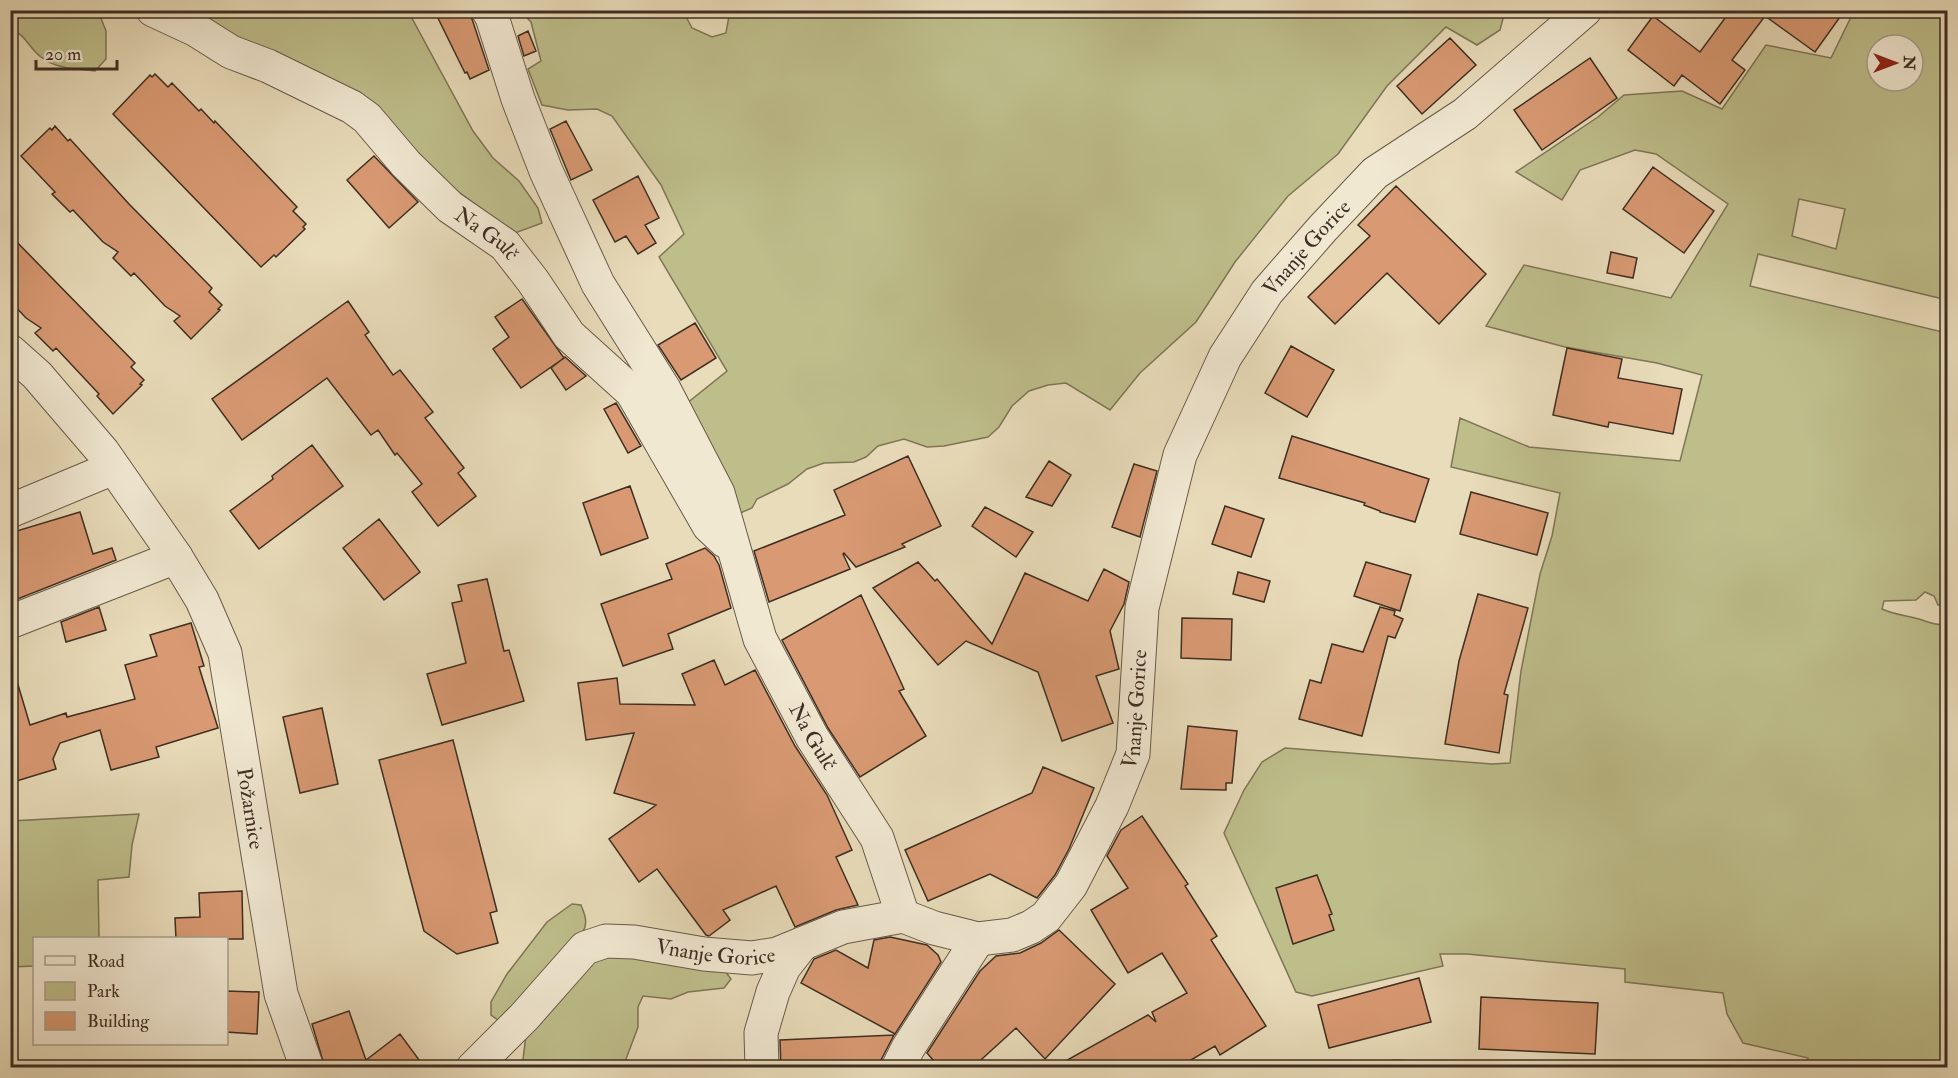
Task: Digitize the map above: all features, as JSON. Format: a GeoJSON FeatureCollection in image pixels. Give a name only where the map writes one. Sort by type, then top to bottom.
{"type":"FeatureCollection","features":[{"type":"Feature","properties":{"kind":"street","name":"Na Gulč"},"geometry":{"type":"LineString","coordinates":[[153,10],[196,30],[231,52],[268,66],[352,107],[367,117],[406,165],[450,207],[505,245],[533,281],[569,335],[632,392],[709,526],[735,551]]}},
{"type":"Feature","properties":{"kind":"street","name":"Na Gulč"},"geometry":{"type":"LineString","coordinates":[[488,10],[518,99],[546,171],[598,284],[664,389],[718,493],[760,639],[812,737],[877,838],[903,916]]}},
{"type":"Feature","properties":{"kind":"street","name":"Vnanje Gorice"},"geometry":{"type":"LineString","coordinates":[[473,1068],[525,1017],[585,948],[606,941],[753,958],[777,954],[843,927],[903,916],[934,928],[978,939],[1012,935],[1031,927],[1046,916],[1071,885],[1112,806],[1133,754],[1142,608],[1180,455],[1225,357],[1268,292],[1323,228],[1375,173],[1465,114],[1585,10]]}},
{"type":"Feature","properties":{"kind":"street","name":"Požarnice"},"geometry":{"type":"LineString","coordinates":[[10,351],[24,381],[103,452],[176,557],[202,600],[225,653],[281,994],[307,1068]]}},
{"type":"Feature","properties":{"kind":"street"},"geometry":{"type":"LineString","coordinates":[[10,511],[113,468]]}},
{"type":"Feature","properties":{"kind":"street"},"geometry":{"type":"LineString","coordinates":[[10,622],[176,557]]}},
{"type":"Feature","properties":{"kind":"street"},"geometry":{"type":"LineString","coordinates":[[898,1068],[908,1048],[978,939]]}},
{"type":"Feature","properties":{"kind":"street"},"geometry":{"type":"LineString","coordinates":[[762,1068],[761,1033],[773,992],[784,967],[802,944]]}},
{"type":"Feature","properties":{"kind":"green space"},"geometry":{"type":"Polygon","coordinates":[[[730,10],[1505,11],[1500,30],[1477,45],[1446,27],[1387,86],[1338,154],[1288,196],[1235,262],[1196,322],[1140,373],[1110,410],[1066,383],[1048,385],[1029,391],[1012,406],[999,427],[988,437],[944,446],[927,447],[904,439],[878,446],[866,457],[854,462],[824,463],[807,469],[788,484],[757,499],[752,508],[738,514],[686,404],[727,371],[659,257],[684,234],[661,185],[612,116],[597,109],[568,110],[542,105],[528,69],[541,61],[531,22],[525,16],[524,11],[683,11],[692,28],[712,37],[726,33],[730,10]]]}},
{"type":"Feature","properties":{"kind":"green space"},"geometry":{"type":"Polygon","coordinates":[[[10,11],[98,11],[106,31],[106,59],[95,71],[67,68],[47,61],[11,29],[10,11]]]}},
{"type":"Feature","properties":{"kind":"green space"},"geometry":{"type":"Polygon","coordinates":[[[169,11],[408,11],[473,131],[493,158],[519,181],[538,208],[542,223],[515,233],[457,191],[169,11]]]}},
{"type":"Feature","properties":{"kind":"green space"},"geometry":{"type":"Polygon","coordinates":[[[1854,11],[1947,11],[1947,300],[1758,254],[1750,286],[1947,333],[1947,605],[1938,605],[1934,596],[1925,592],[1916,600],[1884,601],[1882,609],[1934,624],[1947,625],[1947,1067],[1807,1067],[1808,1058],[1743,1043],[1727,1014],[1723,993],[1625,982],[1625,969],[1467,954],[1440,954],[1443,966],[1312,996],[1296,992],[1224,833],[1244,790],[1262,762],[1285,748],[1492,764],[1510,763],[1521,671],[1540,574],[1552,536],[1560,493],[1451,467],[1460,418],[1529,447],[1680,461],[1702,375],[1657,363],[1565,347],[1486,326],[1524,265],[1671,298],[1728,204],[1656,154],[1635,150],[1580,170],[1562,200],[1516,172],[1598,117],[1624,95],[1682,91],[1722,109],[1766,45],[1831,58],[1854,11]],[[1799,199],[1792,236],[1836,249],[1845,209],[1799,199]]]}},
{"type":"Feature","properties":{"kind":"green space"},"geometry":{"type":"Polygon","coordinates":[[[139,814],[132,845],[129,877],[98,880],[99,937],[33,937],[33,966],[11,967],[11,821],[139,814]]]}},
{"type":"Feature","properties":{"kind":"green space"},"geometry":{"type":"Polygon","coordinates":[[[572,904],[581,905],[585,916],[585,927],[581,935],[560,960],[498,1020],[491,1015],[491,1002],[507,974],[547,922],[572,904]]]}},
{"type":"Feature","properties":{"kind":"green space"},"geometry":{"type":"Polygon","coordinates":[[[611,954],[725,971],[731,979],[724,988],[688,992],[671,999],[643,996],[638,1007],[638,1027],[623,1067],[522,1068],[526,1035],[592,959],[611,954]]]}},
{"type":"Feature","properties":{"kind":"green space"},"geometry":{"type":"Polygon","coordinates":[[[1394,1060],[1477,1063],[1481,1067],[1364,1067],[1394,1060]]]}},
{"type":"Feature","properties":{"kind":"building"},"geometry":{"type":"Polygon","coordinates":[[[434,10],[469,10],[489,70],[470,79],[434,10]]]}},
{"type":"Feature","properties":{"kind":"building"},"geometry":{"type":"Polygon","coordinates":[[[1731,10],[1845,10],[1815,52],[1765,16],[1732,60],[1745,70],[1720,104],[1682,75],[1674,86],[1628,50],[1653,16],[1700,52],[1731,10]]]}},
{"type":"Feature","properties":{"kind":"building"},"geometry":{"type":"Polygon","coordinates":[[[528,31],[536,51],[524,56],[518,36],[528,31]]]}},
{"type":"Feature","properties":{"kind":"building"},"geometry":{"type":"Polygon","coordinates":[[[1450,38],[1476,65],[1422,114],[1397,86],[1450,38]]]}},
{"type":"Feature","properties":{"kind":"building"},"geometry":{"type":"Polygon","coordinates":[[[1590,58],[1617,98],[1542,150],[1514,110],[1590,58]]]}},
{"type":"Feature","properties":{"kind":"building"},"geometry":{"type":"Polygon","coordinates":[[[155,74],[168,87],[172,83],[199,111],[201,109],[214,123],[215,121],[297,207],[293,211],[306,224],[303,227],[305,229],[276,257],[274,255],[261,267],[113,114],[150,75],[152,77],[155,74]]]}},
{"type":"Feature","properties":{"kind":"building"},"geometry":{"type":"Polygon","coordinates":[[[566,121],[592,170],[571,180],[550,129],[566,121]]]}},
{"type":"Feature","properties":{"kind":"building"},"geometry":{"type":"Polygon","coordinates":[[[55,126],[212,288],[209,292],[222,305],[218,309],[220,310],[191,339],[174,321],[180,316],[165,306],[134,273],[131,276],[113,258],[118,252],[103,242],[73,210],[70,212],[52,194],[55,192],[21,156],[50,128],[52,130],[55,126]]]}},
{"type":"Feature","properties":{"kind":"building"},"geometry":{"type":"Polygon","coordinates":[[[374,156],[418,202],[389,228],[347,180],[374,156]]]}},
{"type":"Feature","properties":{"kind":"building"},"geometry":{"type":"Polygon","coordinates":[[[1653,167],[1714,211],[1684,253],[1623,209],[1653,167]]]}},
{"type":"Feature","properties":{"kind":"building"},"geometry":{"type":"Polygon","coordinates":[[[638,176],[659,218],[645,225],[656,243],[638,254],[626,236],[615,242],[593,200],[638,176]]]}},
{"type":"Feature","properties":{"kind":"building"},"geometry":{"type":"Polygon","coordinates":[[[1396,186],[1486,274],[1439,324],[1387,273],[1335,324],[1308,297],[1370,236],[1358,225],[1396,186]]]}},
{"type":"Feature","properties":{"kind":"building"},"geometry":{"type":"Polygon","coordinates":[[[10,235],[135,363],[131,367],[144,380],[140,384],[142,385],[113,414],[97,396],[99,394],[56,348],[53,351],[35,333],[41,328],[26,318],[10,301],[10,235]]]}},
{"type":"Feature","properties":{"kind":"building"},"geometry":{"type":"Polygon","coordinates":[[[1611,252],[1637,258],[1633,278],[1607,273],[1611,252]]]}},
{"type":"Feature","properties":{"kind":"building"},"geometry":{"type":"Polygon","coordinates":[[[522,299],[564,358],[521,388],[493,349],[509,337],[495,317],[522,299]]]}},
{"type":"Feature","properties":{"kind":"building"},"geometry":{"type":"Polygon","coordinates":[[[348,301],[369,332],[365,335],[393,375],[400,370],[433,412],[425,418],[464,468],[458,473],[476,496],[438,526],[412,492],[422,484],[397,453],[395,455],[378,430],[371,435],[327,378],[242,440],[212,399],[348,301]]]}},
{"type":"Feature","properties":{"kind":"building"},"geometry":{"type":"Polygon","coordinates":[[[695,323],[716,358],[681,380],[658,345],[695,323]]]}},
{"type":"Feature","properties":{"kind":"building"},"geometry":{"type":"Polygon","coordinates":[[[1291,346],[1334,370],[1307,417],[1265,393],[1291,346]]]}},
{"type":"Feature","properties":{"kind":"building"},"geometry":{"type":"Polygon","coordinates":[[[1567,348],[1622,359],[1618,378],[1682,389],[1673,434],[1609,422],[1608,427],[1553,415],[1567,348]]]}},
{"type":"Feature","properties":{"kind":"building"},"geometry":{"type":"Polygon","coordinates":[[[565,357],[586,376],[566,390],[551,368],[565,357]]]}},
{"type":"Feature","properties":{"kind":"building"},"geometry":{"type":"Polygon","coordinates":[[[616,403],[641,446],[628,453],[604,409],[616,403]]]}},
{"type":"Feature","properties":{"kind":"building"},"geometry":{"type":"Polygon","coordinates":[[[1292,436],[1429,479],[1415,522],[1380,512],[1364,505],[1365,503],[1279,478],[1292,436]]]}},
{"type":"Feature","properties":{"kind":"building"},"geometry":{"type":"Polygon","coordinates":[[[312,445],[343,486],[259,549],[230,511],[273,479],[272,476],[312,445]]]}},
{"type":"Feature","properties":{"kind":"building"},"geometry":{"type":"Polygon","coordinates":[[[908,456],[941,526],[902,544],[905,547],[856,567],[844,553],[850,569],[769,602],[754,551],[845,515],[834,490],[908,456]]]}},
{"type":"Feature","properties":{"kind":"building"},"geometry":{"type":"Polygon","coordinates":[[[1049,461],[1071,475],[1052,506],[1026,497],[1049,461]]]}},
{"type":"Feature","properties":{"kind":"building"},"geometry":{"type":"Polygon","coordinates":[[[1134,464],[1157,471],[1140,537],[1112,527],[1134,464]]]}},
{"type":"Feature","properties":{"kind":"building"},"geometry":{"type":"Polygon","coordinates":[[[630,486],[648,538],[601,555],[583,503],[630,486]]]}},
{"type":"Feature","properties":{"kind":"building"},"geometry":{"type":"Polygon","coordinates":[[[1471,492],[1548,513],[1537,555],[1460,534],[1471,492]]]}},
{"type":"Feature","properties":{"kind":"building"},"geometry":{"type":"Polygon","coordinates":[[[1225,506],[1264,519],[1251,557],[1212,544],[1225,506]]]}},
{"type":"Feature","properties":{"kind":"building"},"geometry":{"type":"Polygon","coordinates":[[[985,507],[1033,532],[1016,557],[972,526],[985,507]]]}},
{"type":"Feature","properties":{"kind":"building"},"geometry":{"type":"Polygon","coordinates":[[[80,512],[93,554],[112,548],[116,560],[10,602],[10,533],[80,512]]]}},
{"type":"Feature","properties":{"kind":"building"},"geometry":{"type":"Polygon","coordinates":[[[379,519],[420,572],[384,600],[343,548],[379,519]]]}},
{"type":"Feature","properties":{"kind":"building"},"geometry":{"type":"Polygon","coordinates":[[[705,548],[714,556],[719,565],[731,608],[668,634],[673,649],[623,666],[601,604],[672,579],[666,564],[705,548]]]}},
{"type":"Feature","properties":{"kind":"building"},"geometry":{"type":"Polygon","coordinates":[[[918,562],[935,581],[937,579],[992,644],[1025,573],[1088,601],[1104,569],[1129,582],[1124,604],[1110,631],[1119,669],[1096,676],[1113,723],[1062,741],[1038,672],[966,641],[938,665],[873,588],[918,562]]]}},
{"type":"Feature","properties":{"kind":"building"},"geometry":{"type":"Polygon","coordinates":[[[1366,562],[1411,575],[1400,611],[1354,596],[1366,562]]]}},
{"type":"Feature","properties":{"kind":"building"},"geometry":{"type":"Polygon","coordinates":[[[1238,572],[1270,581],[1264,602],[1233,594],[1238,572]]]}},
{"type":"Feature","properties":{"kind":"building"},"geometry":{"type":"Polygon","coordinates":[[[487,579],[504,651],[509,650],[524,701],[442,725],[427,674],[466,663],[452,603],[462,601],[458,585],[487,579]]]}},
{"type":"Feature","properties":{"kind":"building"},"geometry":{"type":"Polygon","coordinates":[[[1478,594],[1528,608],[1504,694],[1508,695],[1499,753],[1445,744],[1459,661],[1478,594]]]}},
{"type":"Feature","properties":{"kind":"building"},"geometry":{"type":"Polygon","coordinates":[[[861,595],[904,689],[899,691],[926,736],[860,777],[828,728],[782,640],[861,595]]]}},
{"type":"Feature","properties":{"kind":"building"},"geometry":{"type":"Polygon","coordinates":[[[99,607],[106,630],[66,642],[61,622],[99,607]]]}},
{"type":"Feature","properties":{"kind":"building"},"geometry":{"type":"Polygon","coordinates":[[[1380,607],[1395,611],[1394,615],[1403,619],[1395,638],[1388,636],[1362,736],[1299,719],[1310,680],[1321,683],[1332,644],[1363,652],[1380,607]]]}},
{"type":"Feature","properties":{"kind":"building"},"geometry":{"type":"Polygon","coordinates":[[[1182,618],[1232,619],[1231,660],[1181,658],[1182,618]]]}},
{"type":"Feature","properties":{"kind":"building"},"geometry":{"type":"Polygon","coordinates":[[[191,623],[204,666],[199,667],[218,728],[156,747],[159,757],[111,770],[100,730],[60,743],[53,759],[56,769],[10,783],[10,678],[16,678],[30,725],[66,713],[67,717],[135,699],[125,665],[157,656],[150,635],[191,623]]]}},
{"type":"Feature","properties":{"kind":"building"},"geometry":{"type":"Polygon","coordinates":[[[714,660],[725,685],[755,670],[795,746],[827,795],[852,850],[836,857],[858,905],[836,910],[795,927],[776,886],[723,910],[730,920],[709,936],[657,869],[639,882],[609,839],[656,805],[614,793],[634,733],[586,740],[578,683],[617,678],[620,704],[695,705],[682,674],[714,660]]]}},
{"type":"Feature","properties":{"kind":"building"},"geometry":{"type":"Polygon","coordinates":[[[322,708],[338,784],[300,793],[283,717],[322,708]]]}},
{"type":"Feature","properties":{"kind":"building"},"geometry":{"type":"Polygon","coordinates":[[[1188,726],[1237,731],[1232,783],[1226,783],[1226,790],[1181,789],[1188,726]]]}},
{"type":"Feature","properties":{"kind":"building"},"geometry":{"type":"Polygon","coordinates":[[[453,740],[497,911],[490,913],[498,943],[457,954],[424,931],[379,760],[453,740]]]}},
{"type":"Feature","properties":{"kind":"building"},"geometry":{"type":"Polygon","coordinates":[[[1043,767],[1094,788],[1069,849],[1055,875],[1037,898],[990,874],[928,901],[905,850],[1032,793],[1043,767]]]}},
{"type":"Feature","properties":{"kind":"building"},"geometry":{"type":"Polygon","coordinates":[[[1142,816],[1188,884],[1185,886],[1217,936],[1211,940],[1266,1026],[1220,1055],[1215,1046],[1177,1068],[1053,1068],[1148,1015],[1156,1022],[1152,1012],[1187,993],[1162,953],[1128,973],[1091,910],[1128,888],[1107,856],[1121,830],[1142,816]]]}},
{"type":"Feature","properties":{"kind":"building"},"geometry":{"type":"Polygon","coordinates":[[[1317,875],[1332,914],[1329,915],[1334,930],[1293,944],[1276,888],[1317,875]]]}},
{"type":"Feature","properties":{"kind":"building"},"geometry":{"type":"Polygon","coordinates":[[[242,891],[243,939],[176,937],[175,918],[200,917],[199,893],[242,891]]]}},
{"type":"Feature","properties":{"kind":"building"},"geometry":{"type":"Polygon","coordinates":[[[1059,930],[1115,984],[1045,1059],[1016,1028],[972,1068],[940,1068],[927,1053],[980,971],[996,956],[1020,953],[1041,943],[1059,930]]]}},
{"type":"Feature","properties":{"kind":"building"},"geometry":{"type":"Polygon","coordinates":[[[890,937],[927,945],[938,955],[941,962],[895,1034],[801,983],[814,959],[836,950],[868,968],[874,940],[890,937]]]}},
{"type":"Feature","properties":{"kind":"building"},"geometry":{"type":"Polygon","coordinates":[[[1419,978],[1431,1022],[1329,1048],[1318,1005],[1419,978]]]}},
{"type":"Feature","properties":{"kind":"building"},"geometry":{"type":"Polygon","coordinates":[[[228,991],[259,992],[257,1034],[228,1032],[228,991]]]}},
{"type":"Feature","properties":{"kind":"building"},"geometry":{"type":"Polygon","coordinates":[[[1481,997],[1598,1003],[1595,1054],[1479,1049],[1481,997]]]}},
{"type":"Feature","properties":{"kind":"building"},"geometry":{"type":"Polygon","coordinates":[[[349,1011],[366,1060],[400,1034],[425,1068],[325,1068],[312,1024],[349,1011]]]}},
{"type":"Feature","properties":{"kind":"building"},"geometry":{"type":"Polygon","coordinates":[[[894,1035],[881,1060],[880,1068],[781,1068],[780,1040],[894,1035]]]}}]}
